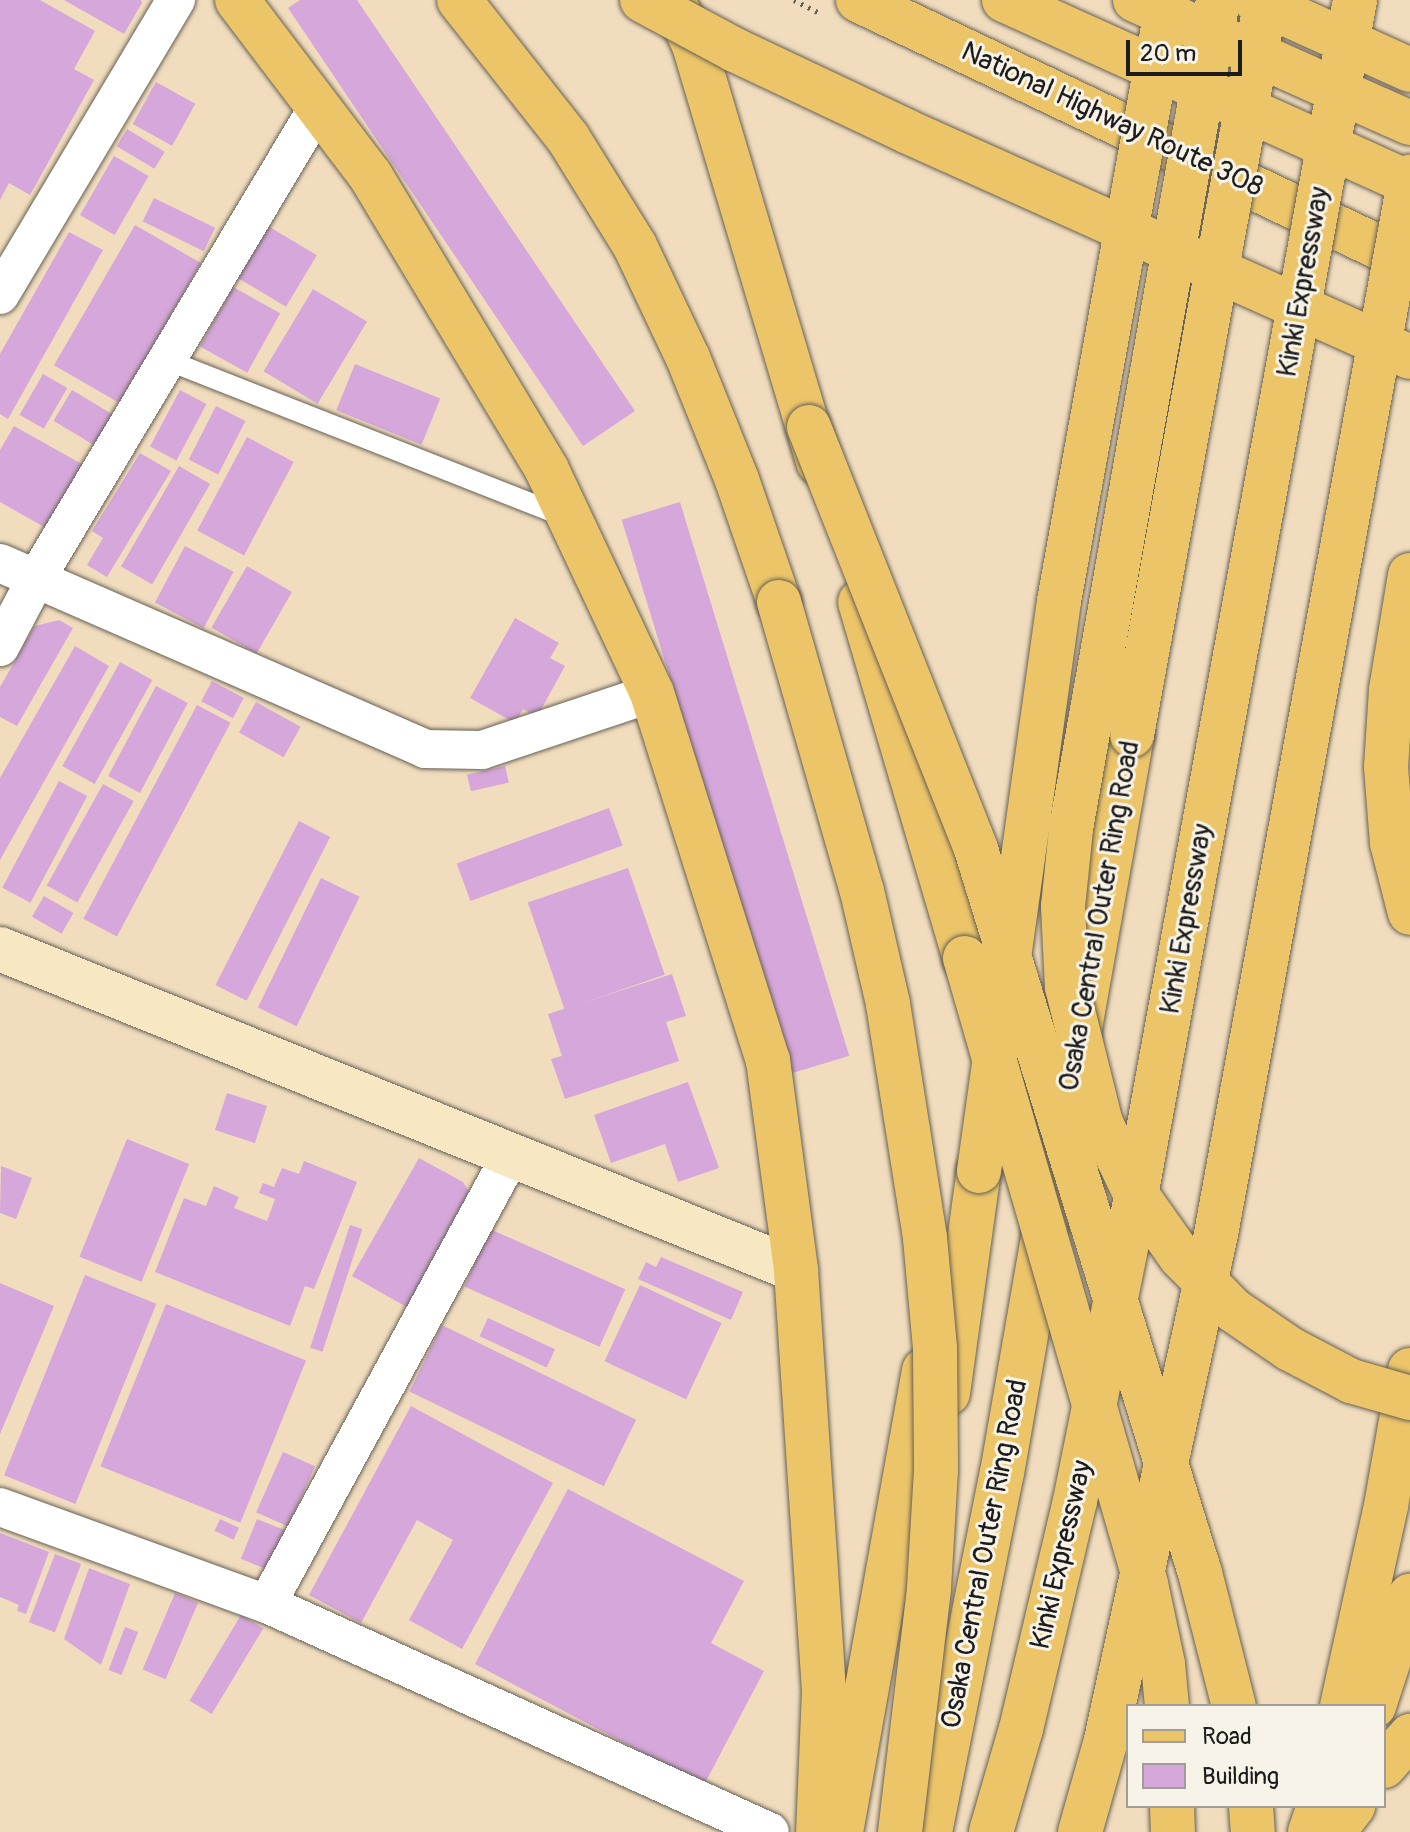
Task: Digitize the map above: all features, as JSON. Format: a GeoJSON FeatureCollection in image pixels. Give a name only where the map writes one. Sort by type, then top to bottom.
{"type":"FeatureCollection","features":[{"type":"Feature","properties":{"kind":"main road"},"geometry":{"type":"LineString","coordinates":[[237,0],[370,175],[547,470],[652,693],[768,1060],[796,1270],[824,1691],[818,1832]]}},
{"type":"Feature","properties":{"kind":"main road"},"geometry":{"type":"LineString","coordinates":[[459,0],[568,138],[635,246],[688,358],[737,480],[779,602],[858,876],[888,1004],[925,1238],[935,1348],[936,1470]]}},
{"type":"Feature","properties":{"kind":"main road"},"geometry":{"type":"LineString","coordinates":[[642,0],[735,50],[906,131],[1410,357]]}},
{"type":"Feature","properties":{"kind":"main road"},"geometry":{"type":"LineString","coordinates":[[673,0],[694,45],[809,427],[1128,1516],[1158,1638],[1167,1704]]}},
{"type":"Feature","properties":{"kind":"main road","name":"National Highway Route 308"},"geometry":{"type":"LineString","coordinates":[[858,0],[1410,262]]}},
{"type":"Feature","properties":{"kind":"main road"},"geometry":{"type":"LineString","coordinates":[[1004,0],[1410,180],[1216,1234],[1106,1740],[1080,1832]]}},
{"type":"Feature","properties":{"kind":"main road"},"geometry":{"type":"LineString","coordinates":[[1135,0],[1410,123]]}},
{"type":"Feature","properties":{"kind":"main road"},"geometry":{"type":"LineString","coordinates":[[900,1832],[923,1647],[936,1470],[1059,601],[1168,0]]}},
{"type":"Feature","properties":{"kind":"main road"},"geometry":{"type":"LineString","coordinates":[[841,1832],[1143,135],[1177,0]]}},
{"type":"Feature","properties":{"kind":"main road"},"geometry":{"type":"LineString","coordinates":[[1218,0],[1071,829],[1063,906],[1067,987],[1101,1123],[1134,1191],[1180,1256],[1233,1310],[1290,1349],[1351,1381],[1410,1398]]}},
{"type":"Feature","properties":{"kind":"main road"},"geometry":{"type":"LineString","coordinates":[[1255,0],[1410,70]]}},
{"type":"Feature","properties":{"kind":"main road","name":"Osaka Central Outer Ring Road"},"geometry":{"type":"LineString","coordinates":[[930,1832],[1002,1473],[1266,0]]}},
{"type":"Feature","properties":{"kind":"main road","name":"Kinki Expressway"},"geometry":{"type":"LineString","coordinates":[[991,1832],[1021,1729],[1075,1501],[1129,1234],[1355,0]]}},
{"type":"Feature","properties":{"kind":"main road"},"geometry":{"type":"LineString","coordinates":[[809,427],[976,849],[1200,1573],[1233,1704]]}},
{"type":"Feature","properties":{"kind":"main road"},"geometry":{"type":"LineString","coordinates":[[1410,575],[1391,690],[1386,767],[1392,843],[1410,913]]}},
{"type":"Feature","properties":{"kind":"main road"},"geometry":{"type":"LineString","coordinates":[[1342,1704],[1386,1506],[1410,1370]]}},
{"type":"Feature","properties":{"kind":"main road"},"geometry":{"type":"LineString","coordinates":[[1375,1704],[1410,1596]]}},
{"type":"Feature","properties":{"kind":"main road"},"geometry":{"type":"LineString","coordinates":[[1386,1764],[1410,1736]]}},
{"type":"Feature","properties":{"kind":"main road"},"geometry":{"type":"LineString","coordinates":[[1172,1808],[1173,1832]]}},
{"type":"Feature","properties":{"kind":"main road"},"geometry":{"type":"LineString","coordinates":[[1251,1808],[1253,1832]]}},
{"type":"Feature","properties":{"kind":"main road"},"geometry":{"type":"LineString","coordinates":[[1310,1832],[1318,1808]]}},
{"type":"Feature","properties":{"kind":"main road"},"geometry":{"type":"LineString","coordinates":[[1333,1832],[1351,1808]]}},
{"type":"Feature","properties":{"kind":"street"},"geometry":{"type":"LineString","coordinates":[[0,295],[176,0]]}},
{"type":"Feature","properties":{"kind":"street"},"geometry":{"type":"LineString","coordinates":[[0,647],[36,579],[318,107]]}},
{"type":"Feature","properties":{"kind":"street"},"geometry":{"type":"LineString","coordinates":[[0,563],[425,749],[482,750],[652,693]]}},
{"type":"Feature","properties":{"kind":"street"},"geometry":{"type":"LineString","coordinates":[[0,949],[796,1270]]}},
{"type":"Feature","properties":{"kind":"street"},"geometry":{"type":"LineString","coordinates":[[267,1604],[511,1155]]}},
{"type":"Feature","properties":{"kind":"street"},"geometry":{"type":"LineString","coordinates":[[0,1507],[267,1604],[770,1832]]}},
{"type":"Feature","properties":{"kind":"lane"},"geometry":{"type":"LineString","coordinates":[[167,360],[570,519]]}},
{"type":"Feature","properties":{"kind":"building"},"geometry":{"type":"Polygon","coordinates":[[[0,0],[40,0],[95,31],[74,69],[94,80],[30,195],[9,183],[0,200],[0,0]]]}},
{"type":"Feature","properties":{"kind":"building"},"geometry":{"type":"Polygon","coordinates":[[[64,0],[141,0],[142,3],[124,34],[64,0]]]}},
{"type":"Feature","properties":{"kind":"building"},"geometry":{"type":"Polygon","coordinates":[[[300,0],[357,0],[635,411],[583,446],[288,8],[300,0]]]}},
{"type":"Feature","properties":{"kind":"building"},"geometry":{"type":"Polygon","coordinates":[[[156,82],[195,104],[172,146],[133,124],[156,82]]]}},
{"type":"Feature","properties":{"kind":"building"},"geometry":{"type":"Polygon","coordinates":[[[127,129],[165,152],[154,169],[117,146],[127,129]]]}},
{"type":"Feature","properties":{"kind":"building"},"geometry":{"type":"Polygon","coordinates":[[[114,156],[149,176],[115,235],[80,215],[114,156]]]}},
{"type":"Feature","properties":{"kind":"building"},"geometry":{"type":"Polygon","coordinates":[[[154,198],[215,228],[204,251],[143,221],[154,198]]]}},
{"type":"Feature","properties":{"kind":"building"},"geometry":{"type":"Polygon","coordinates":[[[135,225],[201,263],[120,403],[54,365],[135,225]]]}},
{"type":"Feature","properties":{"kind":"building"},"geometry":{"type":"Polygon","coordinates":[[[268,226],[317,255],[286,307],[237,277],[268,226]]]}},
{"type":"Feature","properties":{"kind":"building"},"geometry":{"type":"Polygon","coordinates":[[[69,232],[103,250],[8,419],[0,414],[0,354],[69,232]]]}},
{"type":"Feature","properties":{"kind":"building"},"geometry":{"type":"Polygon","coordinates":[[[233,287],[280,313],[247,373],[200,346],[233,287]]]}},
{"type":"Feature","properties":{"kind":"building"},"geometry":{"type":"Polygon","coordinates":[[[313,289],[367,321],[318,404],[264,371],[313,289]]]}},
{"type":"Feature","properties":{"kind":"building"},"geometry":{"type":"Polygon","coordinates":[[[355,364],[440,398],[422,445],[336,410],[355,364]]]}},
{"type":"Feature","properties":{"kind":"building"},"geometry":{"type":"Polygon","coordinates":[[[43,374],[67,388],[44,429],[20,415],[43,374]]]}},
{"type":"Feature","properties":{"kind":"building"},"geometry":{"type":"Polygon","coordinates":[[[72,390],[116,416],[97,447],[53,421],[72,390]]]}},
{"type":"Feature","properties":{"kind":"building"},"geometry":{"type":"Polygon","coordinates":[[[180,390],[206,404],[176,461],[150,447],[180,390]]]}},
{"type":"Feature","properties":{"kind":"building"},"geometry":{"type":"Polygon","coordinates":[[[216,406],[245,421],[218,474],[189,459],[216,406]]]}},
{"type":"Feature","properties":{"kind":"building"},"geometry":{"type":"Polygon","coordinates":[[[14,426],[89,468],[53,532],[0,502],[0,450],[14,426]]]}},
{"type":"Feature","properties":{"kind":"building"},"geometry":{"type":"Polygon","coordinates":[[[247,437],[294,462],[244,555],[197,531],[247,437]]]}},
{"type":"Feature","properties":{"kind":"building"},"geometry":{"type":"Polygon","coordinates":[[[140,453],[171,471],[107,577],[87,565],[103,538],[92,531],[140,453]]]}},
{"type":"Feature","properties":{"kind":"building"},"geometry":{"type":"Polygon","coordinates":[[[179,466],[210,484],[152,584],[121,566],[179,466]]]}},
{"type":"Feature","properties":{"kind":"building"},"geometry":{"type":"Polygon","coordinates":[[[680,502],[849,1056],[791,1074],[622,520],[680,502]]]}},
{"type":"Feature","properties":{"kind":"building"},"geometry":{"type":"Polygon","coordinates":[[[185,546],[234,572],[204,628],[155,603],[185,546]]]}},
{"type":"Feature","properties":{"kind":"building"},"geometry":{"type":"Polygon","coordinates":[[[247,566],[292,592],[257,653],[211,627],[247,566]]]}},
{"type":"Feature","properties":{"kind":"building"},"geometry":{"type":"Polygon","coordinates":[[[515,618],[559,643],[550,658],[565,666],[537,717],[523,709],[515,723],[470,698],[515,618]]]}},
{"type":"Feature","properties":{"kind":"building"},"geometry":{"type":"Polygon","coordinates":[[[59,620],[73,628],[17,726],[0,717],[0,687],[35,626],[59,620]]]}},
{"type":"Feature","properties":{"kind":"building"},"geometry":{"type":"Polygon","coordinates":[[[75,646],[109,666],[0,860],[0,778],[75,646]]]}},
{"type":"Feature","properties":{"kind":"building"},"geometry":{"type":"Polygon","coordinates":[[[120,662],[152,680],[95,784],[62,766],[120,662]]]}},
{"type":"Feature","properties":{"kind":"building"},"geometry":{"type":"Polygon","coordinates":[[[212,681],[244,698],[233,718],[201,701],[212,681]]]}},
{"type":"Feature","properties":{"kind":"building"},"geometry":{"type":"Polygon","coordinates":[[[156,686],[188,703],[140,793],[108,776],[156,686]]]}},
{"type":"Feature","properties":{"kind":"building"},"geometry":{"type":"Polygon","coordinates":[[[256,702],[301,727],[284,757],[239,733],[256,702]]]}},
{"type":"Feature","properties":{"kind":"building"},"geometry":{"type":"Polygon","coordinates":[[[197,705],[231,723],[117,937],[83,919],[197,705]]]}},
{"type":"Feature","properties":{"kind":"building"},"geometry":{"type":"Polygon","coordinates":[[[505,766],[509,783],[471,791],[467,775],[505,766]]]}},
{"type":"Feature","properties":{"kind":"building"},"geometry":{"type":"Polygon","coordinates":[[[59,781],[87,796],[30,903],[2,888],[59,781]]]}},
{"type":"Feature","properties":{"kind":"building"},"geometry":{"type":"Polygon","coordinates":[[[103,784],[134,801],[77,902],[47,885],[103,784]]]}},
{"type":"Feature","properties":{"kind":"building"},"geometry":{"type":"Polygon","coordinates":[[[609,808],[623,846],[470,901],[457,863],[609,808]]]}},
{"type":"Feature","properties":{"kind":"building"},"geometry":{"type":"Polygon","coordinates":[[[299,821],[330,837],[247,1001],[215,985],[299,821]]]}},
{"type":"Feature","properties":{"kind":"building"},"geometry":{"type":"Polygon","coordinates":[[[628,868],[665,975],[565,1009],[528,903],[628,868]]]}},
{"type":"Feature","properties":{"kind":"building"},"geometry":{"type":"Polygon","coordinates":[[[321,878],[360,897],[297,1026],[258,1007],[321,878]]]}},
{"type":"Feature","properties":{"kind":"building"},"geometry":{"type":"Polygon","coordinates":[[[44,896],[73,913],[61,934],[32,917],[44,896]]]}},
{"type":"Feature","properties":{"kind":"building"},"geometry":{"type":"Polygon","coordinates":[[[672,974],[686,1016],[666,1022],[679,1061],[565,1099],[551,1059],[562,1056],[548,1014],[672,974]]]}},
{"type":"Feature","properties":{"kind":"building"},"geometry":{"type":"Polygon","coordinates":[[[688,1082],[719,1168],[678,1182],[665,1144],[611,1163],[594,1115],[688,1082]]]}},
{"type":"Feature","properties":{"kind":"building"},"geometry":{"type":"Polygon","coordinates":[[[227,1093],[267,1106],[255,1143],[215,1130],[227,1093]]]}},
{"type":"Feature","properties":{"kind":"building"},"geometry":{"type":"Polygon","coordinates":[[[127,1139],[189,1164],[142,1282],[79,1257],[127,1139]]]}},
{"type":"Feature","properties":{"kind":"building"},"geometry":{"type":"Polygon","coordinates":[[[419,1158],[463,1182],[477,1204],[417,1313],[352,1276],[419,1158]]]}},
{"type":"Feature","properties":{"kind":"building"},"geometry":{"type":"Polygon","coordinates":[[[304,1161],[357,1182],[314,1289],[305,1286],[290,1326],[155,1272],[184,1198],[206,1206],[214,1186],[239,1197],[234,1208],[267,1221],[275,1199],[259,1193],[263,1183],[274,1187],[282,1168],[299,1174],[304,1161]]]}},
{"type":"Feature","properties":{"kind":"building"},"geometry":{"type":"Polygon","coordinates":[[[1,1166],[32,1178],[16,1219],[0,1213],[1,1166]]]}},
{"type":"Feature","properties":{"kind":"building"},"geometry":{"type":"Polygon","coordinates":[[[350,1225],[362,1229],[323,1352],[310,1348],[350,1225]]]}},
{"type":"Feature","properties":{"kind":"building"},"geometry":{"type":"Polygon","coordinates":[[[490,1229],[625,1289],[600,1347],[464,1287],[490,1229]]]}},
{"type":"Feature","properties":{"kind":"building"},"geometry":{"type":"Polygon","coordinates":[[[661,1257],[743,1292],[731,1320],[638,1279],[646,1262],[656,1267],[661,1257]]]}},
{"type":"Feature","properties":{"kind":"building"},"geometry":{"type":"Polygon","coordinates":[[[85,1275],[156,1304],[75,1504],[4,1475],[85,1275]]]}},
{"type":"Feature","properties":{"kind":"building"},"geometry":{"type":"Polygon","coordinates":[[[0,1283],[54,1306],[0,1434],[0,1283]]]}},
{"type":"Feature","properties":{"kind":"building"},"geometry":{"type":"Polygon","coordinates":[[[640,1285],[722,1323],[686,1399],[605,1361],[640,1285]]]}},
{"type":"Feature","properties":{"kind":"building"},"geometry":{"type":"Polygon","coordinates":[[[166,1304],[306,1361],[240,1523],[100,1466],[166,1304]]]}},
{"type":"Feature","properties":{"kind":"building"},"geometry":{"type":"Polygon","coordinates":[[[488,1318],[555,1349],[547,1367],[480,1336],[488,1318]]]}},
{"type":"Feature","properties":{"kind":"building"},"geometry":{"type":"Polygon","coordinates":[[[442,1325],[636,1420],[604,1486],[410,1392],[442,1325]]]}},
{"type":"Feature","properties":{"kind":"building"},"geometry":{"type":"Polygon","coordinates":[[[411,1406],[553,1483],[462,1649],[409,1620],[453,1540],[417,1520],[361,1623],[309,1595],[411,1406]]]}},
{"type":"Feature","properties":{"kind":"building"},"geometry":{"type":"Polygon","coordinates":[[[283,1452],[315,1466],[288,1527],[256,1512],[283,1452]]]}},
{"type":"Feature","properties":{"kind":"building"},"geometry":{"type":"Polygon","coordinates":[[[568,1489],[744,1581],[711,1643],[764,1671],[704,1785],[475,1664],[568,1489]]]}},
{"type":"Feature","properties":{"kind":"building"},"geometry":{"type":"Polygon","coordinates":[[[220,1519],[239,1528],[234,1540],[215,1531],[220,1519]]]}},
{"type":"Feature","properties":{"kind":"building"},"geometry":{"type":"Polygon","coordinates":[[[257,1519],[286,1531],[270,1570],[241,1559],[257,1519]]]}},
{"type":"Feature","properties":{"kind":"building"},"geometry":{"type":"Polygon","coordinates":[[[0,1533],[49,1552],[26,1614],[17,1611],[19,1605],[0,1597],[0,1533]]]}},
{"type":"Feature","properties":{"kind":"building"},"geometry":{"type":"Polygon","coordinates":[[[55,1554],[81,1564],[55,1632],[29,1622],[55,1554]]]}},
{"type":"Feature","properties":{"kind":"building"},"geometry":{"type":"Polygon","coordinates":[[[89,1568],[130,1584],[101,1665],[64,1639],[89,1568]]]}},
{"type":"Feature","properties":{"kind":"building"},"geometry":{"type":"Polygon","coordinates":[[[175,1593],[198,1603],[166,1679],[143,1669],[175,1593]]]}},
{"type":"Feature","properties":{"kind":"building"},"geometry":{"type":"Polygon","coordinates":[[[241,1615],[263,1628],[212,1714],[189,1701],[241,1615]]]}},
{"type":"Feature","properties":{"kind":"building"},"geometry":{"type":"Polygon","coordinates":[[[125,1627],[138,1632],[122,1675],[109,1670],[125,1627]]]}}]}
